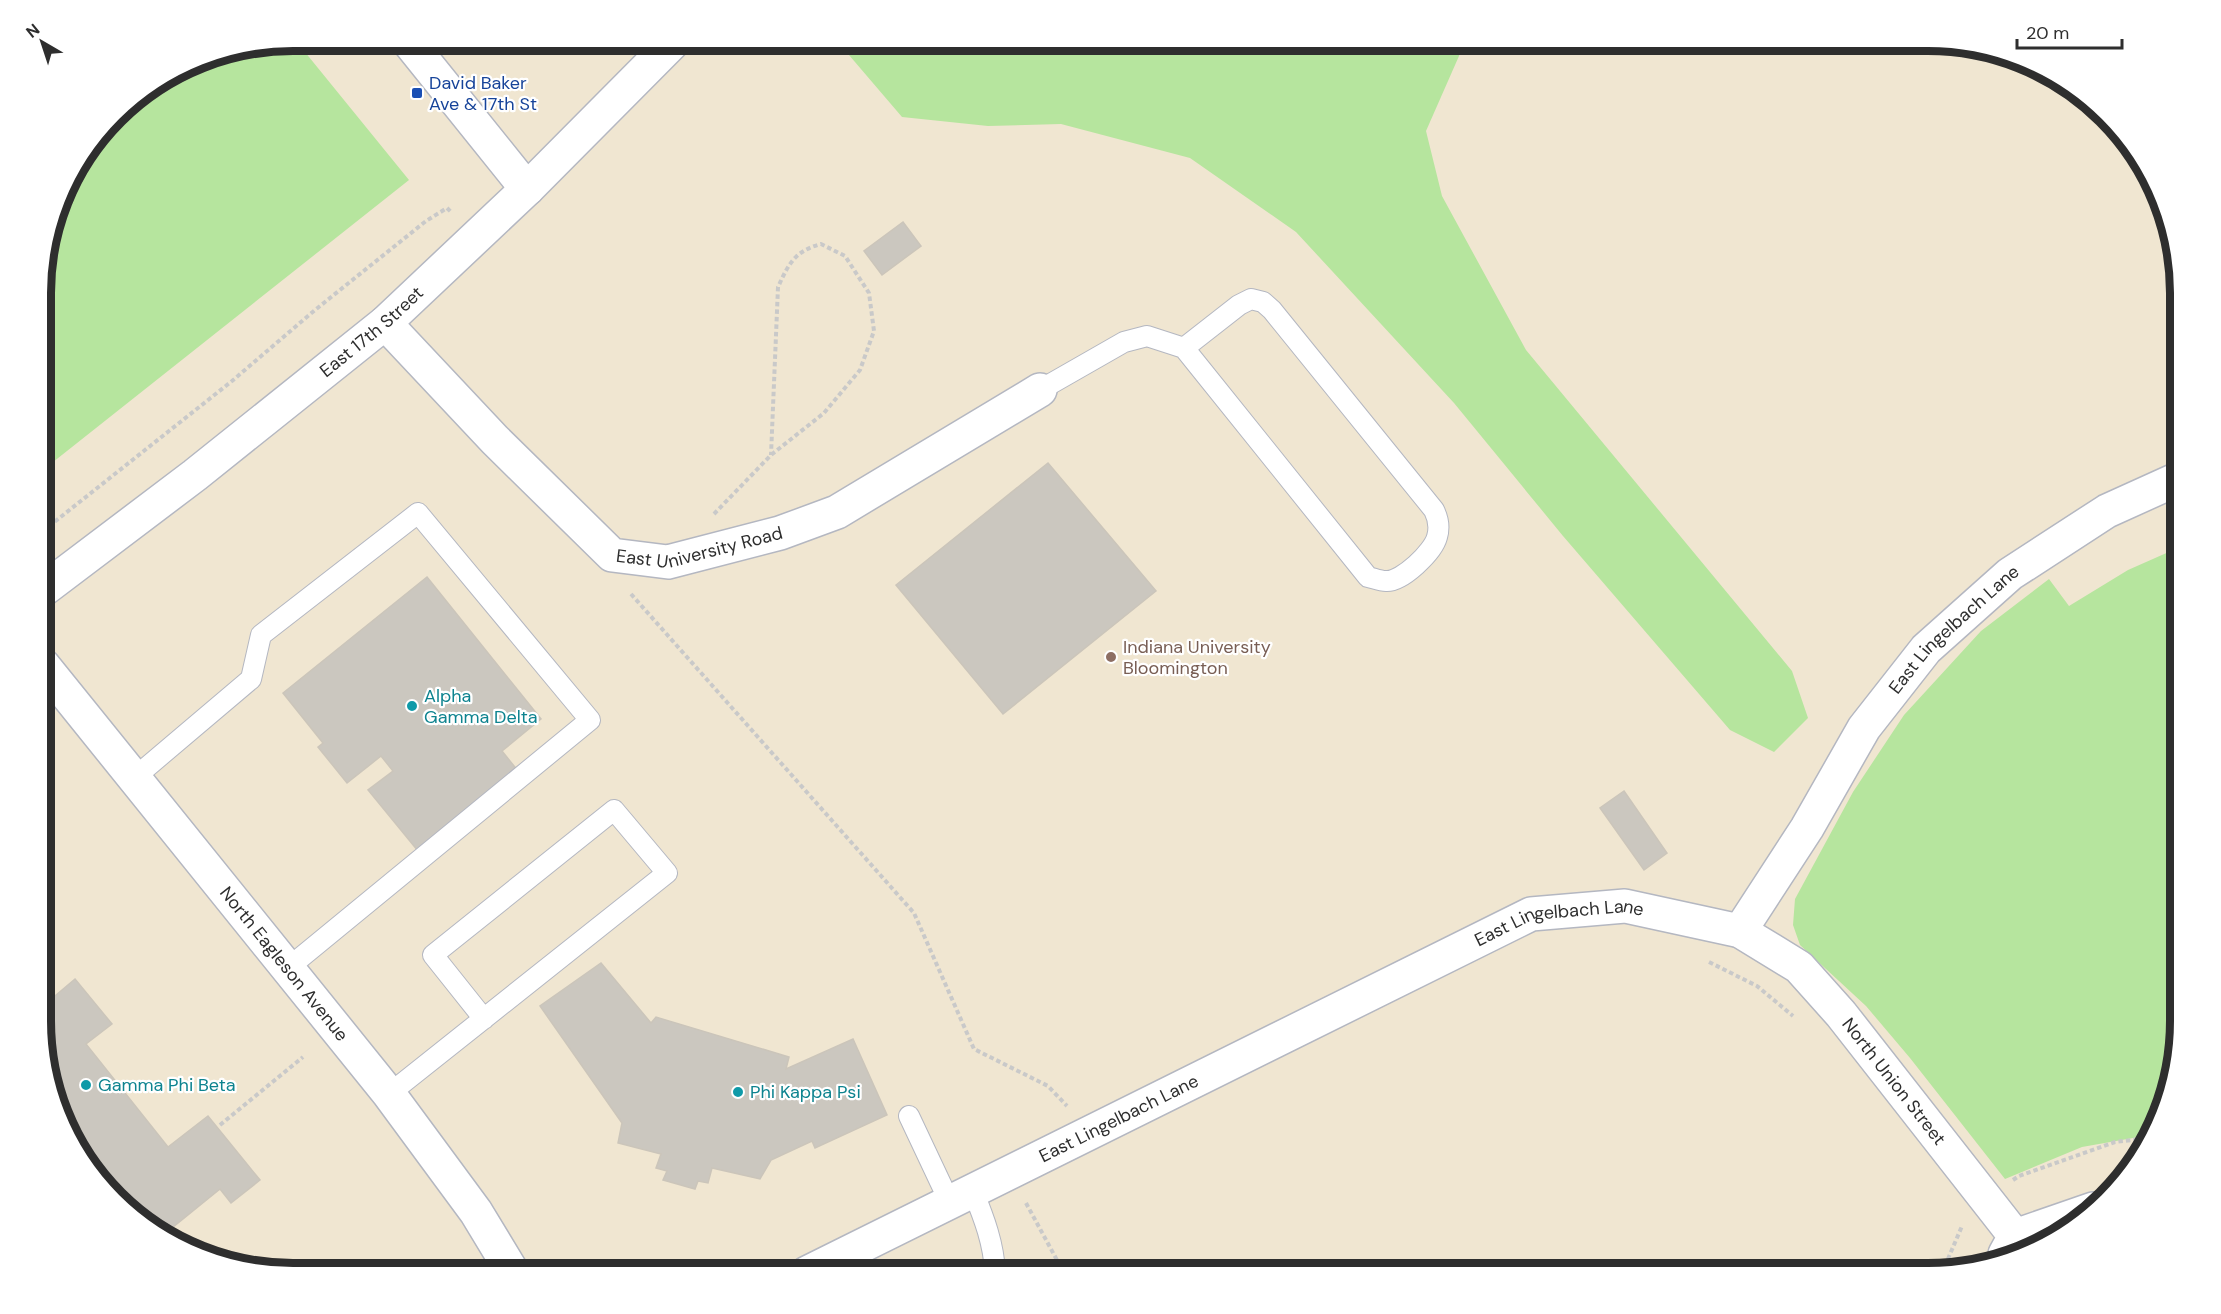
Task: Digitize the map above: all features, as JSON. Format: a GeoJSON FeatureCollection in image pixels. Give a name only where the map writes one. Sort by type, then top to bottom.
{"type":"FeatureCollection","features":[{"type":"Feature","properties":{"kind":"street"},"geometry":{"type":"LineString","coordinates":[[417,51],[528,189]]}},
{"type":"Feature","properties":{"kind":"street","name":"East 17th Street"},"geometry":{"type":"LineString","coordinates":[[51,584],[195,475],[385,322],[528,189],[663,51]]}},
{"type":"Feature","properties":{"kind":"street","name":"East University Road"},"geometry":{"type":"LineString","coordinates":[[385,322],[495,440],[612,555],[668,562],[780,533],[837,512],[1040,390]]}},
{"type":"Feature","properties":{"kind":"street","name":"East Lingelbach Lane"},"geometry":{"type":"LineString","coordinates":[[827,1263],[1531,914],[1625,906],[1740,931],[1807,828],[1864,728],[1926,649],[2010,574],[2107,511],[2170,483]]}},
{"type":"Feature","properties":{"kind":"street","name":"North Eagleson Avenue"},"geometry":{"type":"LineString","coordinates":[[51,675],[389,1094],[476,1212],[506,1263]]}},
{"type":"Feature","properties":{"kind":"street","name":"North Union Street"},"geometry":{"type":"LineString","coordinates":[[1740,931],[1799,967],[1841,1014],[1986,1198],[2010,1245]]}},
{"type":"Feature","properties":{"kind":"street"},"geometry":{"type":"LineString","coordinates":[[2010,1245],[2060,1223]]}},
{"type":"Feature","properties":{"kind":"lane"},"geometry":{"type":"LineString","coordinates":[[1040,390],[1124,342],[1147,336],[1184,348],[1368,577],[1386,581],[1399,579],[1431,550],[1438,536],[1438,520],[1434,510],[1272,310],[1263,302],[1251,299],[1239,305],[1184,348]]}},
{"type":"Feature","properties":{"kind":"lane"},"geometry":{"type":"LineString","coordinates":[[134,778],[251,678],[261,635],[418,513],[590,720],[288,968]]}},
{"type":"Feature","properties":{"kind":"lane"},"geometry":{"type":"LineString","coordinates":[[389,1094],[668,873],[614,810],[434,955],[484,1018]]}},
{"type":"Feature","properties":{"kind":"lane"},"geometry":{"type":"LineString","coordinates":[[909,1116],[961,1197],[986,1223],[994,1263]]}},
{"type":"Feature","properties":{"kind":"path"},"geometry":{"type":"LineString","coordinates":[[51,525],[232,381],[407,236],[447,208]]}},
{"type":"Feature","properties":{"kind":"path"},"geometry":{"type":"LineString","coordinates":[[707,521],[771,455],[824,413],[860,370],[874,331],[868,292],[845,256],[821,243],[805,248],[788,264],[778,287],[771,455]]}},
{"type":"Feature","properties":{"kind":"path"},"geometry":{"type":"LineString","coordinates":[[612,555],[630,593],[914,913],[974,1049],[1048,1086],[1072,1111],[1084,1136]]}},
{"type":"Feature","properties":{"kind":"path"},"geometry":{"type":"LineString","coordinates":[[1705,961],[1757,986],[1799,1021]]}},
{"type":"Feature","properties":{"kind":"path"},"geometry":{"type":"LineString","coordinates":[[220,1125],[303,1057]]}},
{"type":"Feature","properties":{"kind":"path"},"geometry":{"type":"LineString","coordinates":[[1986,1198],[2019,1176],[2115,1142],[2139,1139]]}},
{"type":"Feature","properties":{"kind":"path"},"geometry":{"type":"LineString","coordinates":[[986,1223],[1037,1198]]}},
{"type":"Feature","properties":{"kind":"path"},"geometry":{"type":"LineString","coordinates":[[1026,1203],[1059,1263]]}},
{"type":"Feature","properties":{"kind":"path"},"geometry":{"type":"LineString","coordinates":[[1947,1262],[1963,1224],[1958,1216]]}},
{"type":"Feature","properties":{"kind":"shaded area","name":"Indiana University Bloomington"},"geometry":{"type":"Polygon","coordinates":[[[1928,51],[1959,53],[1990,59],[2020,69],[2049,83],[2099,122],[2138,172],[2157,215],[2168,262],[2170,293],[2170,1021],[2168,1052],[2162,1083],[2152,1113],[2138,1142],[2099,1192],[2049,1231],[2020,1245],[1990,1255],[1959,1261],[1928,1263],[293,1263],[262,1261],[231,1255],[201,1245],[172,1231],[122,1192],[83,1142],[64,1099],[53,1052],[51,1021],[51,293],[53,262],[59,231],[76,186],[101,146],[122,122],[172,83],[201,69],[231,59],[278,52],[1928,51]]]}},
{"type":"Feature","properties":{"kind":"green space"},"geometry":{"type":"Polygon","coordinates":[[[304,51],[409,180],[51,464],[51,293],[53,262],[59,231],[69,201],[83,172],[111,134],[146,101],[172,83],[215,64],[262,53],[304,51]]]}},
{"type":"Feature","properties":{"kind":"green space"},"geometry":{"type":"Polygon","coordinates":[[[846,51],[1460,51],[1426,131],[1442,196],[1526,350],[1792,671],[1808,718],[1774,752],[1730,730],[1563,536],[1454,403],[1296,232],[1190,158],[1061,124],[988,126],[902,117],[846,51]]]}},
{"type":"Feature","properties":{"kind":"green space"},"geometry":{"type":"Polygon","coordinates":[[[2170,551],[2170,1021],[2168,1052],[2162,1083],[2141,1137],[2082,1147],[2005,1179],[1866,1006],[1800,945],[1793,925],[1795,899],[1853,792],[1904,715],[1981,631],[2049,579],[2069,606],[2128,570],[2170,551]]]}},
{"type":"Feature","properties":{"kind":"building"},"geometry":{"type":"Polygon","coordinates":[[[903,222],[921,246],[882,275],[864,251],[903,222]]]}},
{"type":"Feature","properties":{"kind":"building"},"geometry":{"type":"Polygon","coordinates":[[[1048,463],[1156,591],[1003,714],[896,585],[1048,463]]]}},
{"type":"Feature","properties":{"kind":"building","name":"Alpha Gamma Delta"},"geometry":{"type":"Polygon","coordinates":[[[427,577],[541,719],[502,751],[518,771],[418,851],[368,790],[393,771],[381,756],[347,783],[318,747],[323,743],[283,693],[427,577]]]}},
{"type":"Feature","properties":{"kind":"building"},"geometry":{"type":"Polygon","coordinates":[[[1624,791],[1667,853],[1644,870],[1600,808],[1624,791]]]}},
{"type":"Feature","properties":{"kind":"building","name":"Phi Kappa Psi"},"geometry":{"type":"Polygon","coordinates":[[[601,963],[651,1023],[656,1017],[789,1057],[786,1069],[853,1039],[887,1115],[815,1148],[812,1141],[771,1160],[760,1179],[712,1168],[708,1183],[698,1181],[695,1189],[663,1180],[667,1171],[656,1168],[661,1154],[618,1143],[622,1123],[540,1006],[601,963]]]}},
{"type":"Feature","properties":{"kind":"building","name":"Gamma Phi Beta"},"geometry":{"type":"Polygon","coordinates":[[[75,979],[112,1024],[86,1044],[168,1147],[208,1116],[260,1180],[231,1203],[220,1189],[170,1230],[134,1203],[101,1168],[83,1142],[69,1113],[59,1083],[53,1052],[51,999],[75,979]]]}},
{"type":"Feature","properties":{"kind":"place","name":"David Baker Ave & 17th St"},"geometry":{"type":"Point","coordinates":[417,93]}},
{"type":"Feature","properties":{"kind":"place","name":"Indiana University Bloomington"},"geometry":{"type":"Point","coordinates":[1111,657]}},
{"type":"Feature","properties":{"kind":"place","name":"Alpha Gamma Delta"},"geometry":{"type":"Point","coordinates":[412,706]}},
{"type":"Feature","properties":{"kind":"place","name":"Gamma Phi Beta"},"geometry":{"type":"Point","coordinates":[86,1085]}},
{"type":"Feature","properties":{"kind":"place","name":"Phi Kappa Psi"},"geometry":{"type":"Point","coordinates":[738,1092]}}]}
